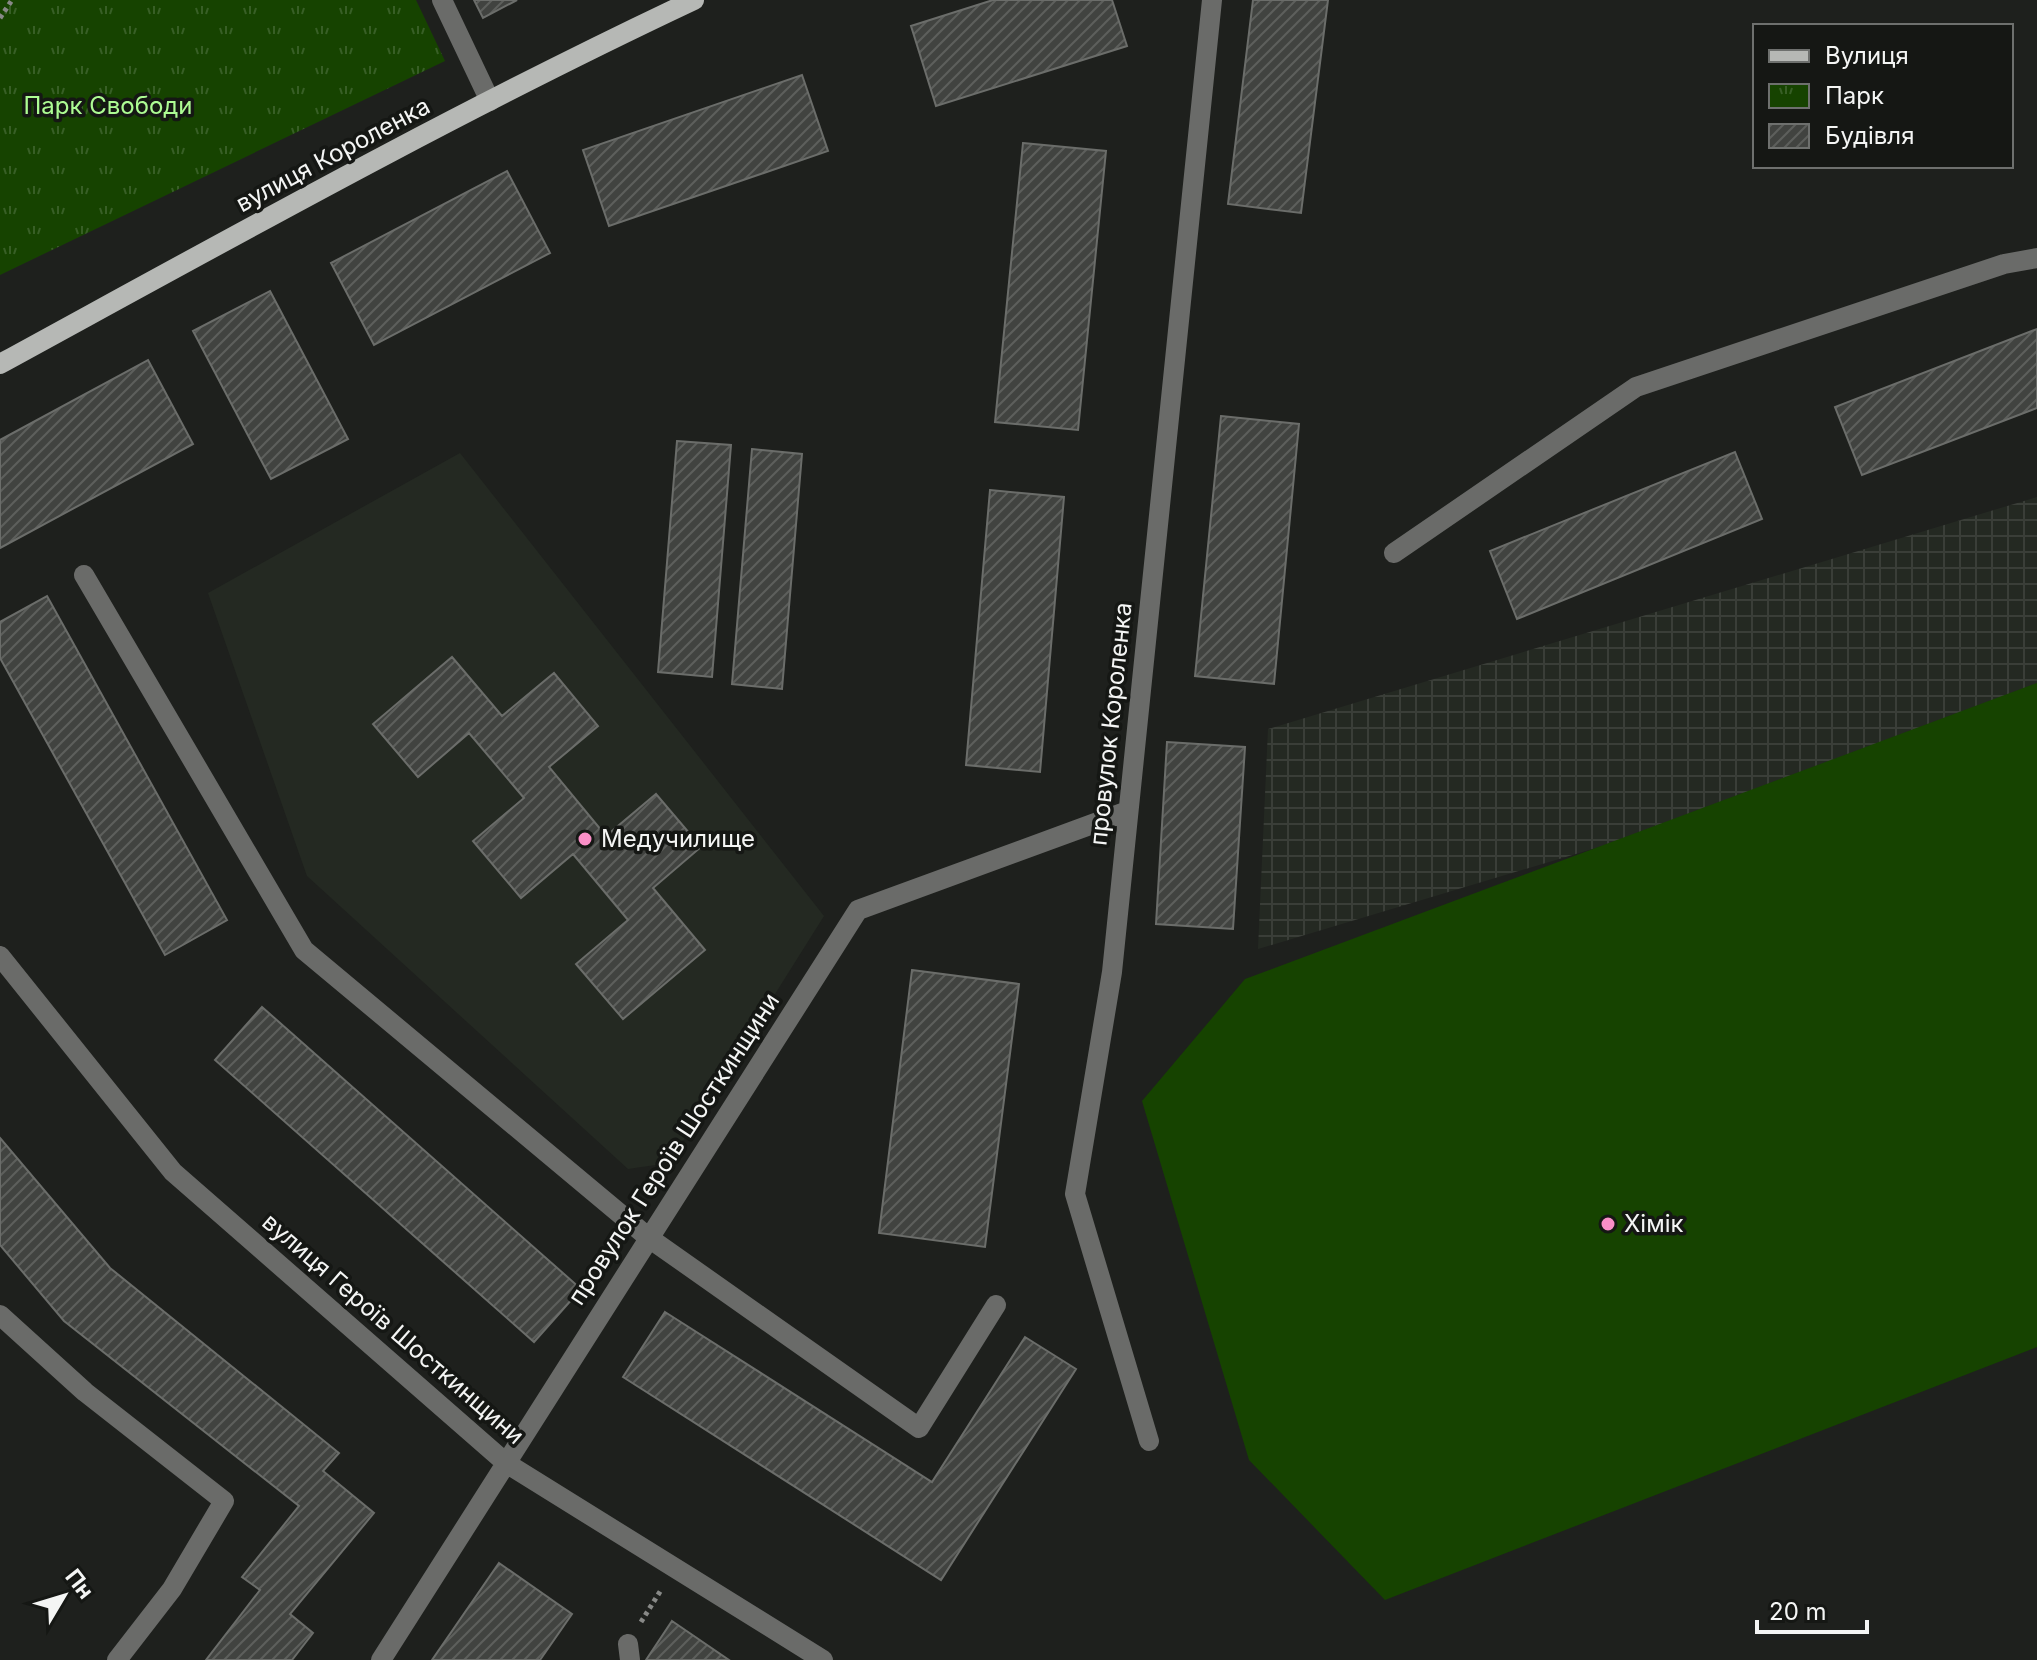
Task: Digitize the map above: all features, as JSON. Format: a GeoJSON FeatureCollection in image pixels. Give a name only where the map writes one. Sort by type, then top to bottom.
{"type":"FeatureCollection","features":[{"type":"Feature","properties":{"kind":"main road","name":"вулиця Короленка"},"geometry":{"type":"LineString","coordinates":[[0,364],[490,101],[686,2]]}},
{"type":"Feature","properties":{"kind":"street"},"geometry":{"type":"LineString","coordinates":[[442,0],[490,101]]}},
{"type":"Feature","properties":{"kind":"street","name":"провулок Короленка"},"geometry":{"type":"LineString","coordinates":[[1149,1441],[1075,1194],[1112,972],[1212,0]]}},
{"type":"Feature","properties":{"kind":"street"},"geometry":{"type":"LineString","coordinates":[[1394,553],[1636,387],[2004,264],[2037,258]]}},
{"type":"Feature","properties":{"kind":"street"},"geometry":{"type":"LineString","coordinates":[[84,575],[304,950],[649,1238],[919,1428],[996,1305]]}},
{"type":"Feature","properties":{"kind":"street","name":"провулок Героїв Шосткинщини"},"geometry":{"type":"LineString","coordinates":[[381,1660],[858,910],[1128,811]]}},
{"type":"Feature","properties":{"kind":"street","name":"вулиця Героїв Шосткинщини"},"geometry":{"type":"LineString","coordinates":[[0,956],[173,1172],[506,1463],[823,1660]]}},
{"type":"Feature","properties":{"kind":"street"},"geometry":{"type":"LineString","coordinates":[[0,1315],[85,1392],[224,1501],[172,1589],[117,1660]]}},
{"type":"Feature","properties":{"kind":"path"},"geometry":{"type":"LineString","coordinates":[[0,18],[12,0]]}},
{"type":"Feature","properties":{"kind":"path"},"geometry":{"type":"LineString","coordinates":[[629,1652],[674,1568]]}},
{"type":"Feature","properties":{"kind":"shaded area"},"geometry":{"type":"Polygon","coordinates":[[[460,453],[824,916],[669,1163],[628,1169],[307,876],[208,593],[460,453]]]}},
{"type":"Feature","properties":{"kind":"shaded area"},"geometry":{"type":"Polygon","coordinates":[[[2037,497],[2037,771],[1913,753],[1258,949],[1268,729],[2037,497]]]}},
{"type":"Feature","properties":{"kind":"green space","name":"Парк Свободи"},"geometry":{"type":"Polygon","coordinates":[[[0,0],[416,0],[445,61],[0,275],[0,0]]]}},
{"type":"Feature","properties":{"kind":"green space","name":"Хімік"},"geometry":{"type":"Polygon","coordinates":[[[2037,683],[2037,1347],[1385,1600],[1249,1460],[1142,1101],[1245,979],[2037,683]]]}},
{"type":"Feature","properties":{"kind":"building"},"geometry":{"type":"Polygon","coordinates":[[[474,0],[517,0],[483,18],[474,0]]]}},
{"type":"Feature","properties":{"kind":"building"},"geometry":{"type":"Polygon","coordinates":[[[993,0],[1112,0],[1127,46],[936,106],[911,26],[993,0]]]}},
{"type":"Feature","properties":{"kind":"building"},"geometry":{"type":"Polygon","coordinates":[[[1253,0],[1328,0],[1301,213],[1228,204],[1253,0]]]}},
{"type":"Feature","properties":{"kind":"building"},"geometry":{"type":"Polygon","coordinates":[[[802,75],[828,151],[609,226],[583,150],[802,75]]]}},
{"type":"Feature","properties":{"kind":"building"},"geometry":{"type":"Polygon","coordinates":[[[1023,143],[1106,151],[1078,430],[995,422],[1023,143]]]}},
{"type":"Feature","properties":{"kind":"building"},"geometry":{"type":"Polygon","coordinates":[[[507,171],[550,253],[374,345],[331,263],[507,171]]]}},
{"type":"Feature","properties":{"kind":"building"},"geometry":{"type":"Polygon","coordinates":[[[270,291],[348,439],[271,479],[193,331],[270,291]]]}},
{"type":"Feature","properties":{"kind":"building"},"geometry":{"type":"Polygon","coordinates":[[[2037,329],[2037,408],[1862,475],[1835,407],[2037,329]]]}},
{"type":"Feature","properties":{"kind":"building"},"geometry":{"type":"Polygon","coordinates":[[[148,360],[193,444],[0,548],[0,440],[148,360]]]}},
{"type":"Feature","properties":{"kind":"building"},"geometry":{"type":"Polygon","coordinates":[[[1221,416],[1299,424],[1274,684],[1195,676],[1221,416]]]}},
{"type":"Feature","properties":{"kind":"building"},"geometry":{"type":"Polygon","coordinates":[[[677,441],[731,445],[712,677],[658,672],[677,441]]]}},
{"type":"Feature","properties":{"kind":"building"},"geometry":{"type":"Polygon","coordinates":[[[752,449],[802,454],[782,689],[732,684],[752,449]]]}},
{"type":"Feature","properties":{"kind":"building"},"geometry":{"type":"Polygon","coordinates":[[[1735,452],[1762,519],[1517,619],[1490,551],[1735,452]]]}},
{"type":"Feature","properties":{"kind":"building"},"geometry":{"type":"Polygon","coordinates":[[[990,490],[1064,497],[1040,772],[966,765],[990,490]]]}},
{"type":"Feature","properties":{"kind":"building"},"geometry":{"type":"Polygon","coordinates":[[[47,596],[227,920],[165,955],[0,658],[0,622],[47,596]]]}},
{"type":"Feature","properties":{"kind":"building","name":"Медучилище"},"geometry":{"type":"Polygon","coordinates":[[[452,657],[502,716],[554,673],[598,726],[549,767],[606,836],[656,794],[701,847],[653,888],[705,950],[623,1019],[576,964],[628,920],[573,854],[521,898],[473,841],[524,798],[469,733],[418,777],[373,724],[452,657]]]}},
{"type":"Feature","properties":{"kind":"building"},"geometry":{"type":"Polygon","coordinates":[[[1167,742],[1245,747],[1233,929],[1156,924],[1167,742]]]}},
{"type":"Feature","properties":{"kind":"building"},"geometry":{"type":"Polygon","coordinates":[[[912,970],[1019,984],[985,1247],[879,1233],[912,970]]]}},
{"type":"Feature","properties":{"kind":"building"},"geometry":{"type":"Polygon","coordinates":[[[262,1007],[581,1289],[534,1342],[215,1060],[262,1007]]]}},
{"type":"Feature","properties":{"kind":"building"},"geometry":{"type":"Polygon","coordinates":[[[0,1138],[110,1268],[339,1453],[323,1471],[374,1513],[290,1614],[313,1633],[292,1660],[206,1660],[260,1590],[242,1577],[299,1506],[64,1321],[0,1245],[0,1138]]]}},
{"type":"Feature","properties":{"kind":"building"},"geometry":{"type":"Polygon","coordinates":[[[665,1312],[932,1482],[1025,1337],[1076,1369],[941,1580],[623,1377],[665,1312]]]}},
{"type":"Feature","properties":{"kind":"building"},"geometry":{"type":"Polygon","coordinates":[[[499,1563],[572,1614],[540,1660],[432,1660],[499,1563]]]}},
{"type":"Feature","properties":{"kind":"building"},"geometry":{"type":"Polygon","coordinates":[[[672,1621],[729,1660],[646,1660],[672,1621]]]}},
{"type":"Feature","properties":{"kind":"place","name":"Медучилище"},"geometry":{"type":"Point","coordinates":[585,839]}},
{"type":"Feature","properties":{"kind":"place","name":"Хімік"},"geometry":{"type":"Point","coordinates":[1608,1224]}}]}
